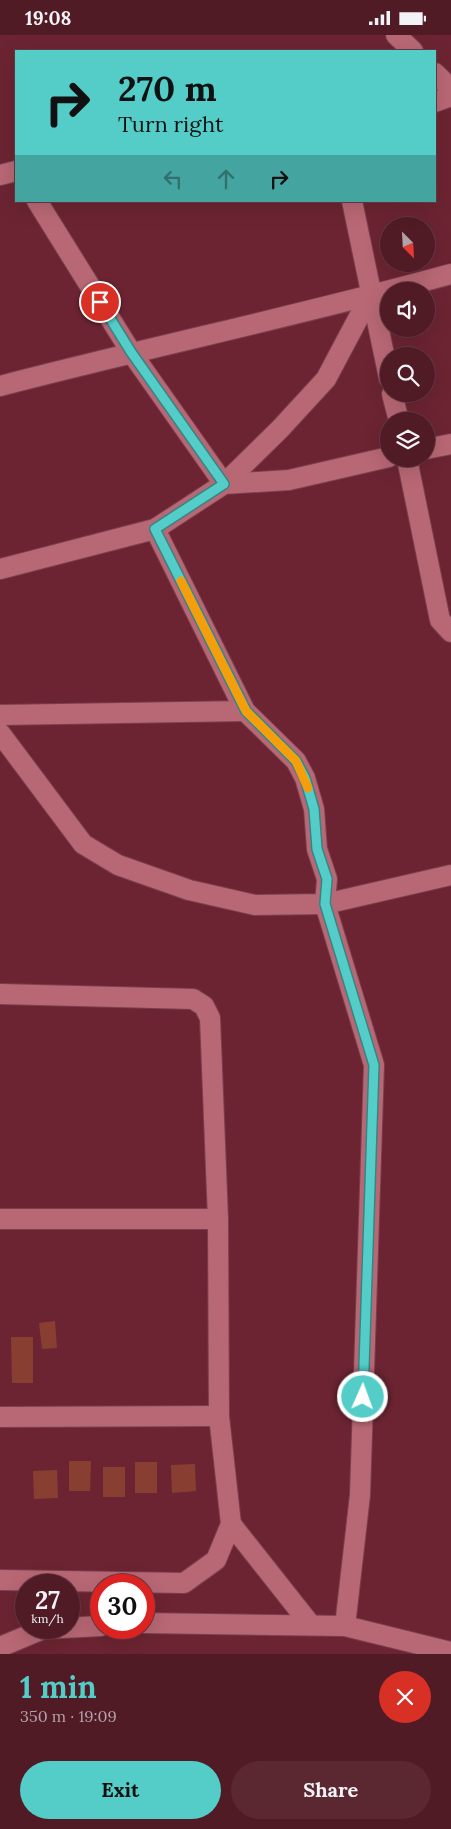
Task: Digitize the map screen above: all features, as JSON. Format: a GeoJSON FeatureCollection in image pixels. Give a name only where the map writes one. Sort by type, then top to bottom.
{"type":"FeatureCollection","features":[{"type":"Feature","properties":{"kind":"street"},"geometry":{"type":"LineString","coordinates":[[396,35],[412,50]]}},
{"type":"Feature","properties":{"kind":"street"},"geometry":{"type":"LineString","coordinates":[[436,74],[451,89]]}},
{"type":"Feature","properties":{"kind":"street"},"geometry":{"type":"LineString","coordinates":[[436,102],[451,96]]}},
{"type":"Feature","properties":{"kind":"street"},"geometry":{"type":"LineString","coordinates":[[0,175],[15,171]]}},
{"type":"Feature","properties":{"kind":"street"},"geometry":{"type":"LineString","coordinates":[[38,202],[131,352],[224,484]]}},
{"type":"Feature","properties":{"kind":"street"},"geometry":{"type":"LineString","coordinates":[[352,202],[382,347]]}},
{"type":"Feature","properties":{"kind":"street"},"geometry":{"type":"LineString","coordinates":[[0,386],[131,352],[370,296],[451,274]]}},
{"type":"Feature","properties":{"kind":"street"},"geometry":{"type":"LineString","coordinates":[[0,569],[155,529],[224,484],[280,429],[326,379],[370,296]]}},
{"type":"Feature","properties":{"kind":"street"},"geometry":{"type":"LineString","coordinates":[[435,447],[451,444]]}},
{"type":"Feature","properties":{"kind":"street"},"geometry":{"type":"LineString","coordinates":[[224,484],[289,480],[380,459]]}},
{"type":"Feature","properties":{"kind":"street"},"geometry":{"type":"LineString","coordinates":[[409,467],[440,620],[451,632]]}},
{"type":"Feature","properties":{"kind":"street"},"geometry":{"type":"LineString","coordinates":[[155,529],[246,711],[296,761],[305,778],[314,809],[317,849],[327,879],[325,904],[374,1065],[360,1495],[345,1626]]}},
{"type":"Feature","properties":{"kind":"street"},"geometry":{"type":"LineString","coordinates":[[0,715],[246,711]]}},
{"type":"Feature","properties":{"kind":"street"},"geometry":{"type":"LineString","coordinates":[[0,733],[83,844],[118,865],[189,890],[254,905],[325,904],[451,875]]}},
{"type":"Feature","properties":{"kind":"street"},"geometry":{"type":"LineString","coordinates":[[0,994],[192,999],[204,1006],[210,1018],[218,1219],[219,1416],[231,1525],[216,1560],[184,1583],[0,1581]]}},
{"type":"Feature","properties":{"kind":"street"},"geometry":{"type":"LineString","coordinates":[[0,1219],[218,1219]]}},
{"type":"Feature","properties":{"kind":"street"},"geometry":{"type":"LineString","coordinates":[[0,1417],[219,1416]]}},
{"type":"Feature","properties":{"kind":"street"},"geometry":{"type":"LineString","coordinates":[[231,1525],[310,1624]]}},
{"type":"Feature","properties":{"kind":"street"},"geometry":{"type":"LineString","coordinates":[[155,1623],[345,1626],[451,1652]]}},
{"type":"Feature","properties":{"kind":"street"},"geometry":{"type":"LineString","coordinates":[[0,1647],[43,1629],[90,1626]]}},
{"type":"Feature","properties":{"kind":"building"},"geometry":{"type":"Polygon","coordinates":[[[55,1321],[57,1348],[42,1349],[39,1323],[55,1321]]]}},
{"type":"Feature","properties":{"kind":"building"},"geometry":{"type":"Polygon","coordinates":[[[11,1337],[33,1337],[33,1383],[12,1383],[11,1337]]]}},
{"type":"Feature","properties":{"kind":"building"},"geometry":{"type":"Polygon","coordinates":[[[69,1461],[91,1461],[90,1491],[69,1491],[69,1461]]]}},
{"type":"Feature","properties":{"kind":"building"},"geometry":{"type":"Polygon","coordinates":[[[135,1462],[157,1462],[157,1493],[135,1493],[135,1462]]]}},
{"type":"Feature","properties":{"kind":"building"},"geometry":{"type":"Polygon","coordinates":[[[195,1464],[196,1491],[172,1493],[171,1465],[195,1464]]]}},
{"type":"Feature","properties":{"kind":"building"},"geometry":{"type":"Polygon","coordinates":[[[103,1467],[125,1467],[125,1497],[103,1497],[103,1467]]]}},
{"type":"Feature","properties":{"kind":"building"},"geometry":{"type":"Polygon","coordinates":[[[57,1470],[58,1498],[34,1499],[33,1471],[57,1470]]]}},
{"type":"Feature","properties":{"kind":"slow traffic"},"geometry":{"type":"LineString","coordinates":[[181,581],[246,711],[296,761],[308,788]]}},
{"type":"Feature","properties":{"kind":"route"},"geometry":{"type":"LineString","coordinates":[[100,302],[131,352],[224,484],[155,529],[246,711],[296,761],[305,778],[314,809],[317,849],[327,879],[325,904],[374,1065],[363,1397]]}}]}
